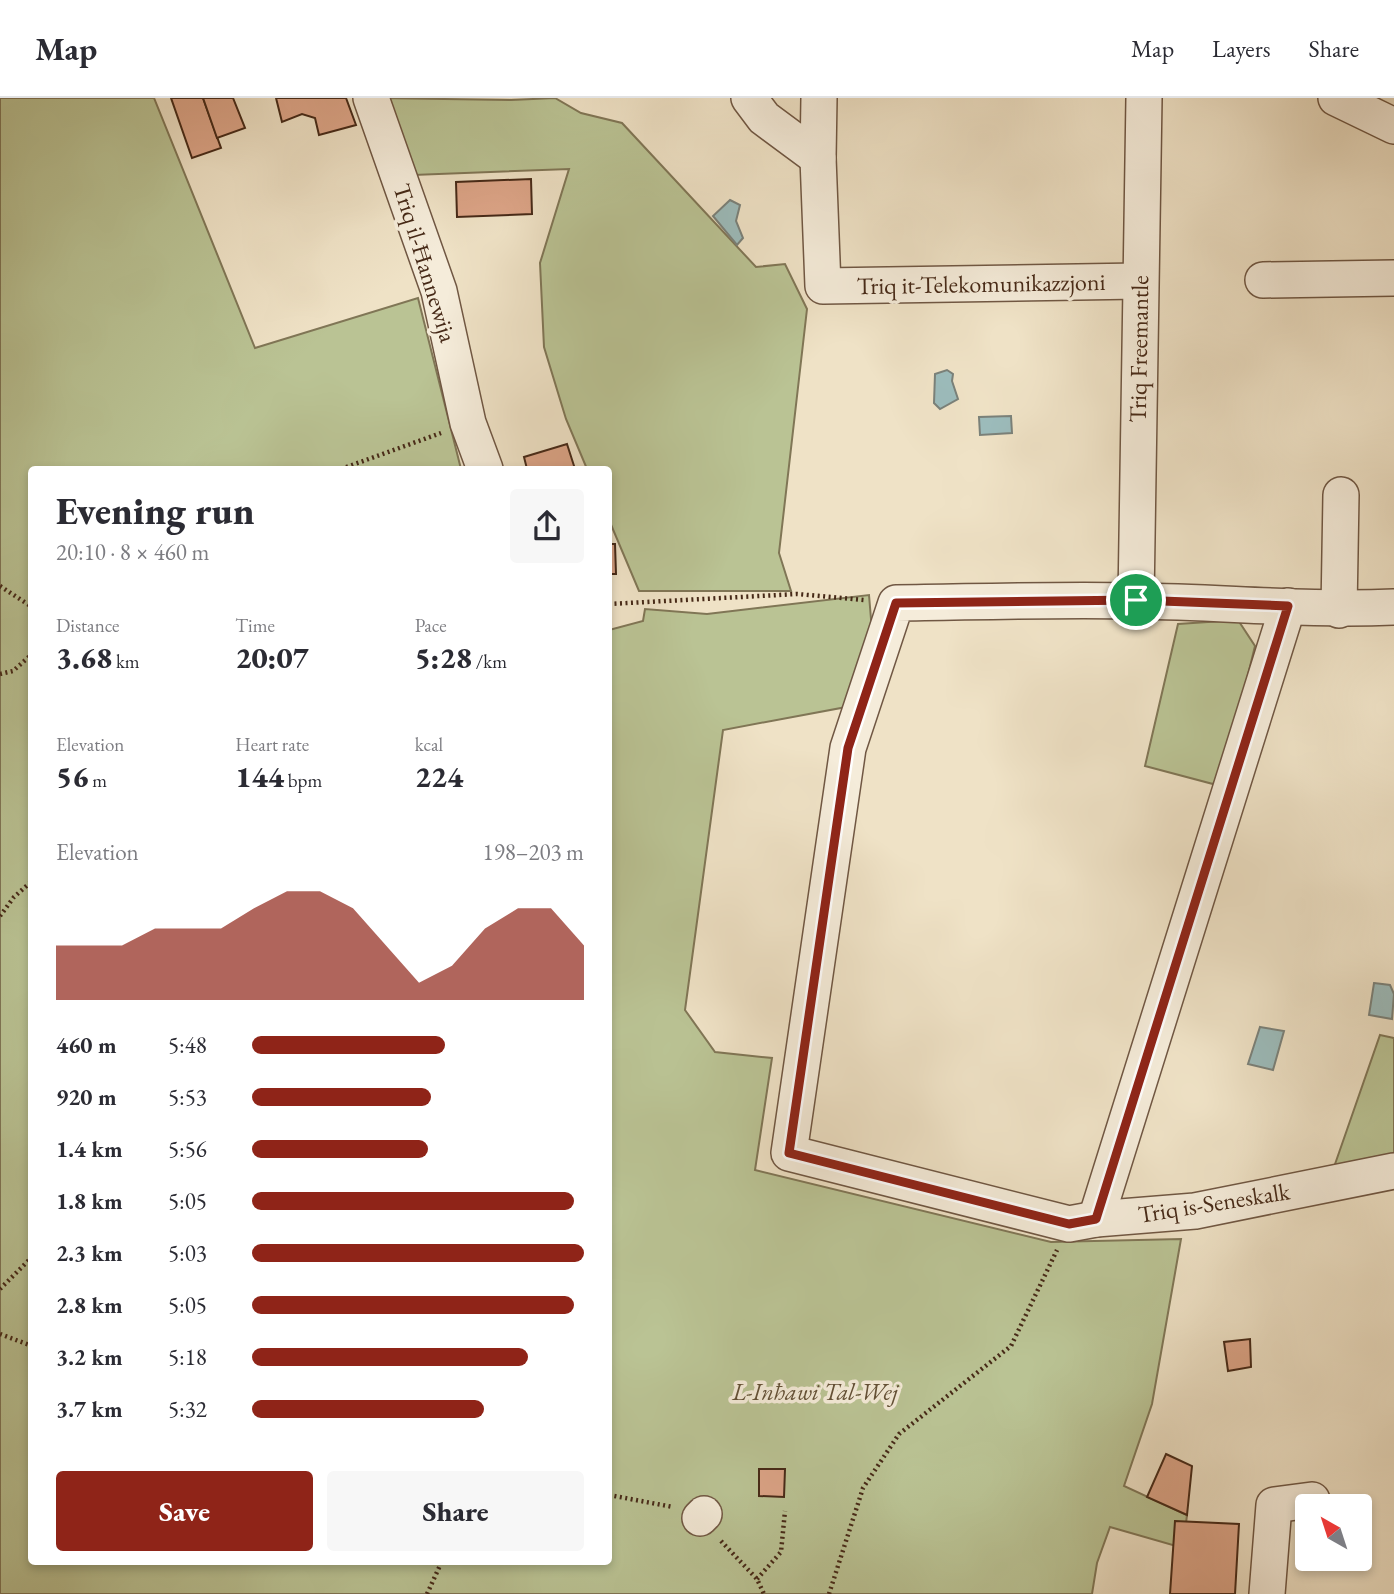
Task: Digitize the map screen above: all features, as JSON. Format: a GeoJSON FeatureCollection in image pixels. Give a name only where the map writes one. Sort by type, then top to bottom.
{"type":"FeatureCollection","features":[{"type":"Feature","properties":{"kind":"street","name":"Triq il-Ħannewija"},"geometry":{"type":"LineString","coordinates":[[371,98],[439,291],[468,423],[484,466]]}},
{"type":"Feature","properties":{"kind":"street"},"geometry":{"type":"LineString","coordinates":[[749,98],[764,118],[818,158]]}},
{"type":"Feature","properties":{"kind":"street"},"geometry":{"type":"LineString","coordinates":[[818,158],[819,98]]}},
{"type":"Feature","properties":{"kind":"street","name":"Triq Freemantle"},"geometry":{"type":"LineString","coordinates":[[1136,600],[1144,98]]}},
{"type":"Feature","properties":{"kind":"street"},"geometry":{"type":"LineString","coordinates":[[1336,98],[1394,126]]}},
{"type":"Feature","properties":{"kind":"street","name":"Triq it-Telekomunikazzjoni"},"geometry":{"type":"LineString","coordinates":[[818,158],[822,286],[1139,281]]}},
{"type":"Feature","properties":{"kind":"street"},"geometry":{"type":"LineString","coordinates":[[1263,280],[1394,278]]}},
{"type":"Feature","properties":{"kind":"street"},"geometry":{"type":"LineString","coordinates":[[1339,610],[1341,495]]}},
{"type":"Feature","properties":{"kind":"street"},"geometry":{"type":"LineString","coordinates":[[896,603],[1136,600],[1339,610],[1394,607]]}},
{"type":"Feature","properties":{"kind":"street","name":"Triq is-Seneskalk"},"geometry":{"type":"LineString","coordinates":[[896,603],[848,748],[789,1153],[1082,1222],[1195,1211],[1394,1171]]}},
{"type":"Feature","properties":{"kind":"street"},"geometry":{"type":"LineString","coordinates":[[1082,1222],[1288,606]]}},
{"type":"Feature","properties":{"kind":"street"},"geometry":{"type":"LineString","coordinates":[[1267,1594],[1274,1506],[1295,1503]]}},
{"type":"Feature","properties":{"kind":"path"},"geometry":{"type":"LineString","coordinates":[[349,466],[468,423]]}},
{"type":"Feature","properties":{"kind":"path"},"geometry":{"type":"LineString","coordinates":[[0,586],[28,604]]}},
{"type":"Feature","properties":{"kind":"path"},"geometry":{"type":"LineString","coordinates":[[612,604],[797,594],[896,603]]}},
{"type":"Feature","properties":{"kind":"path"},"geometry":{"type":"LineString","coordinates":[[0,674],[13,671],[28,658]]}},
{"type":"Feature","properties":{"kind":"path"},"geometry":{"type":"LineString","coordinates":[[0,916],[14,897],[28,885]]}},
{"type":"Feature","properties":{"kind":"path"},"geometry":{"type":"LineString","coordinates":[[829,1594],[863,1488],[899,1434],[1011,1346],[1082,1222]]}},
{"type":"Feature","properties":{"kind":"path"},"geometry":{"type":"LineString","coordinates":[[0,1289],[28,1260]]}},
{"type":"Feature","properties":{"kind":"path"},"geometry":{"type":"LineString","coordinates":[[0,1334],[28,1344]]}},
{"type":"Feature","properties":{"kind":"path"},"geometry":{"type":"LineString","coordinates":[[757,1578],[781,1552],[785,1511]]}},
{"type":"Feature","properties":{"kind":"path"},"geometry":{"type":"LineString","coordinates":[[427,1594],[440,1565]]}},
{"type":"Feature","properties":{"kind":"green space","name":"L-Inħawi Tal-Wej"},"geometry":{"type":"Polygon","coordinates":[[[0,98],[154,98],[255,348],[418,298],[460,466],[28,466],[28,1565],[612,1565],[612,629],[643,621],[645,609],[707,614],[869,595],[872,631],[846,707],[723,730],[685,1010],[715,1052],[772,1058],[755,1170],[1051,1242],[1181,1239],[1152,1404],[1124,1486],[1187,1515],[1183,1548],[1110,1527],[1097,1563],[1092,1594],[0,1594],[0,98]]]}},
{"type":"Feature","properties":{"kind":"green space"},"geometry":{"type":"Polygon","coordinates":[[[378,98],[555,98],[581,113],[622,123],[756,267],[785,264],[807,309],[779,553],[791,591],[639,591],[612,527],[612,466],[586,466],[566,419],[544,347],[540,263],[569,169],[413,175],[378,98]]]}},
{"type":"Feature","properties":{"kind":"green space"},"geometry":{"type":"Polygon","coordinates":[[[1238,620],[1255,646],[1226,765],[1213,784],[1145,766],[1178,624],[1238,620]]]}},
{"type":"Feature","properties":{"kind":"green space"},"geometry":{"type":"Polygon","coordinates":[[[1380,1035],[1394,1038],[1394,1153],[1334,1167],[1380,1035]]]}},
{"type":"Feature","properties":{"kind":"water"},"geometry":{"type":"Polygon","coordinates":[[[730,200],[740,205],[736,221],[743,238],[737,245],[713,216],[730,200]]]}},
{"type":"Feature","properties":{"kind":"water"},"geometry":{"type":"Polygon","coordinates":[[[947,370],[953,374],[952,381],[958,399],[940,409],[934,403],[935,374],[947,370]]]}},
{"type":"Feature","properties":{"kind":"water"},"geometry":{"type":"Polygon","coordinates":[[[1011,416],[1012,433],[980,435],[979,417],[1011,416]]]}},
{"type":"Feature","properties":{"kind":"water"},"geometry":{"type":"Polygon","coordinates":[[[1374,983],[1390,985],[1394,994],[1392,1019],[1369,1015],[1374,983]]]}},
{"type":"Feature","properties":{"kind":"water"},"geometry":{"type":"Polygon","coordinates":[[[1260,1027],[1284,1031],[1273,1070],[1248,1064],[1260,1027]]]}},
{"type":"Feature","properties":{"kind":"building"},"geometry":{"type":"Polygon","coordinates":[[[171,98],[203,98],[221,148],[192,158],[171,98]]]}},
{"type":"Feature","properties":{"kind":"building"},"geometry":{"type":"Polygon","coordinates":[[[203,98],[233,98],[245,128],[217,138],[203,98]]]}},
{"type":"Feature","properties":{"kind":"building"},"geometry":{"type":"Polygon","coordinates":[[[276,98],[346,98],[356,125],[319,135],[315,118],[302,114],[282,122],[276,98]]]}},
{"type":"Feature","properties":{"kind":"building"},"geometry":{"type":"Polygon","coordinates":[[[531,179],[532,214],[457,217],[456,182],[531,179]]]}},
{"type":"Feature","properties":{"kind":"building"},"geometry":{"type":"Polygon","coordinates":[[[567,444],[574,466],[526,466],[524,457],[567,444]]]}},
{"type":"Feature","properties":{"kind":"building"},"geometry":{"type":"Polygon","coordinates":[[[612,544],[615,544],[616,574],[612,574],[612,544]]]}},
{"type":"Feature","properties":{"kind":"building"},"geometry":{"type":"Polygon","coordinates":[[[1250,1339],[1251,1367],[1228,1371],[1224,1342],[1250,1339]]]}},
{"type":"Feature","properties":{"kind":"building"},"geometry":{"type":"Polygon","coordinates":[[[1166,1454],[1192,1466],[1187,1515],[1147,1497],[1166,1454]]]}},
{"type":"Feature","properties":{"kind":"building"},"geometry":{"type":"Polygon","coordinates":[[[759,1469],[785,1469],[784,1497],[759,1496],[759,1469]]]}},
{"type":"Feature","properties":{"kind":"building"},"geometry":{"type":"Polygon","coordinates":[[[1175,1521],[1239,1524],[1235,1594],[1170,1594],[1175,1521]]]}},
{"type":"Feature","properties":{"kind":"route"},"geometry":{"type":"LineString","coordinates":[[1136,600],[1288,606],[1096,1219],[1069,1224],[789,1153],[848,748],[896,603],[1136,600]]}}]}
